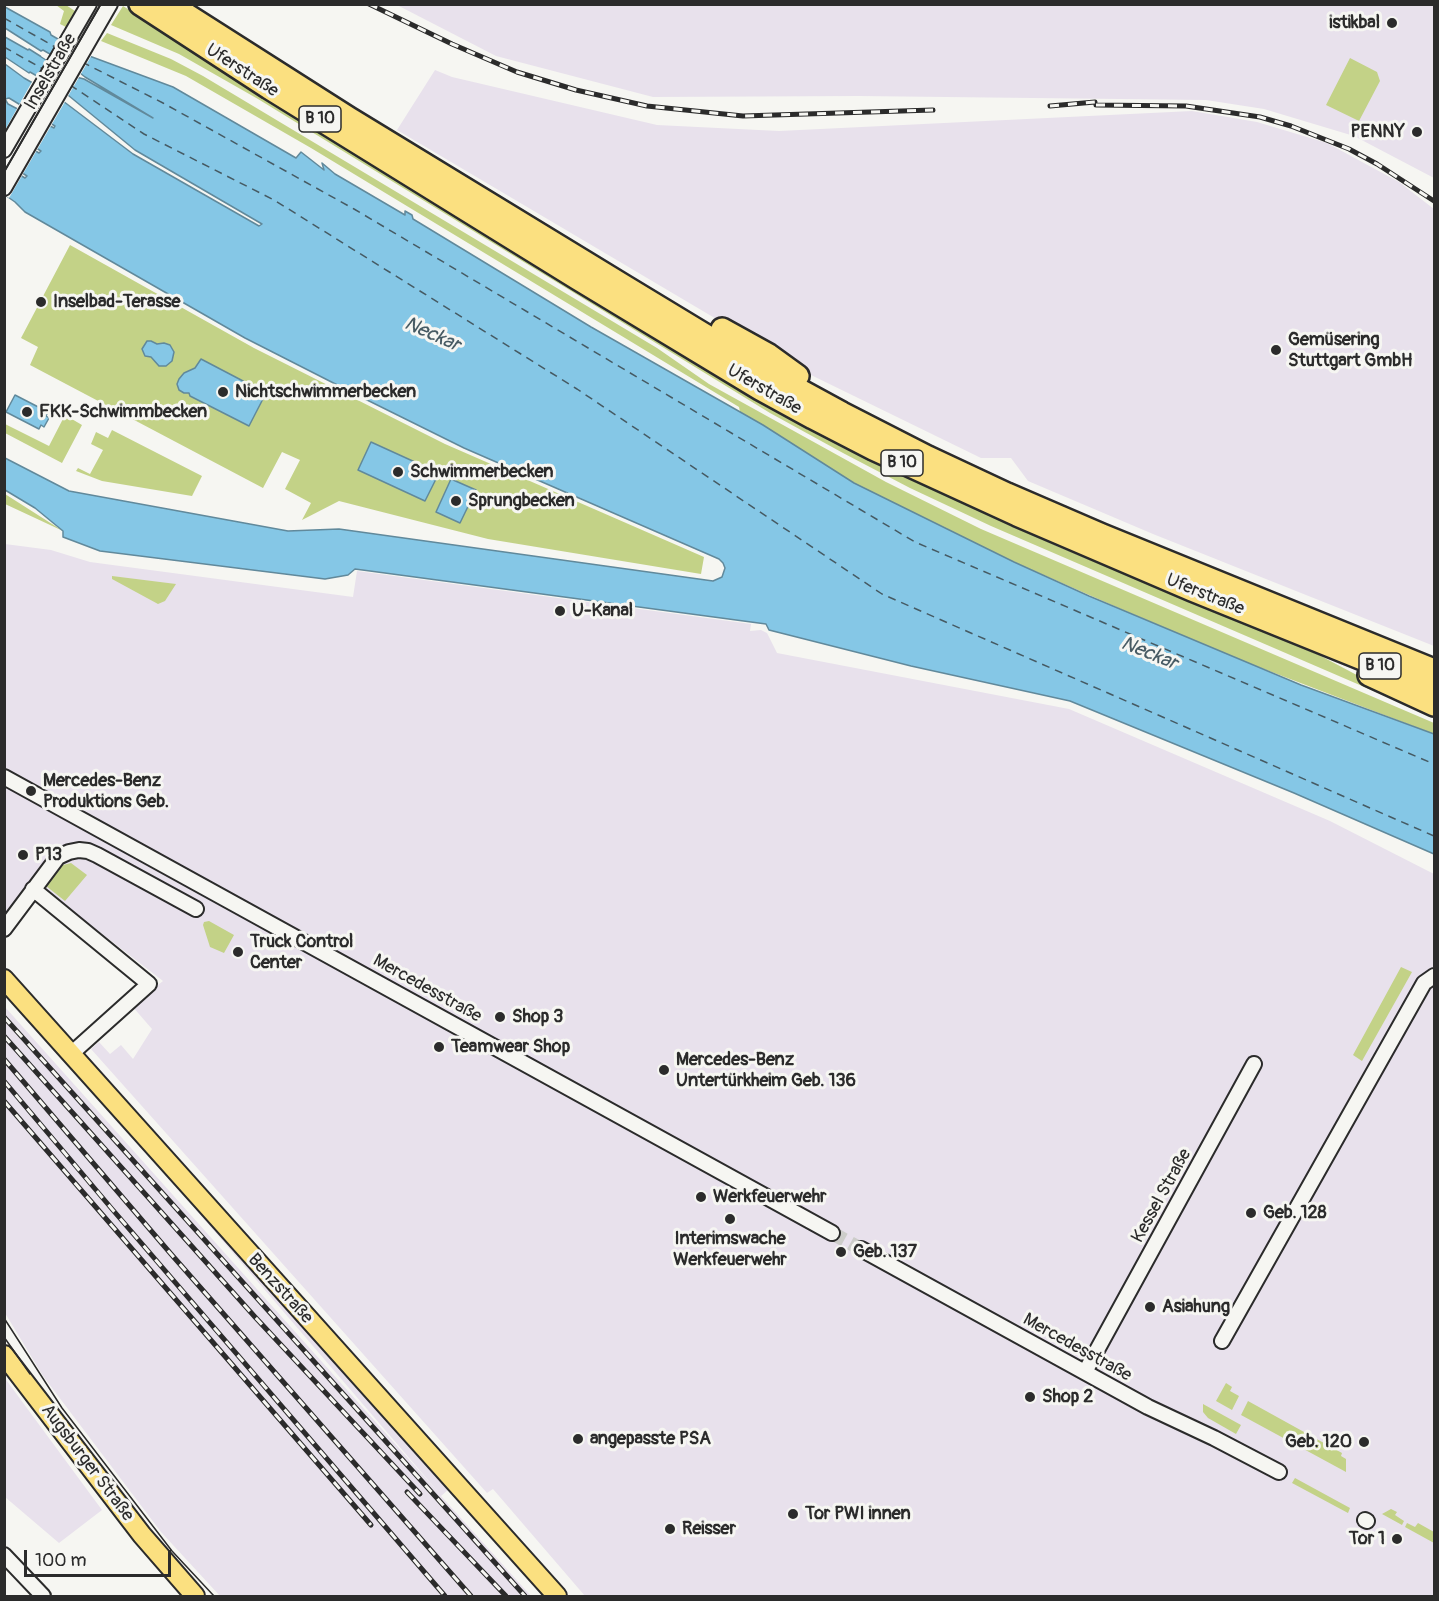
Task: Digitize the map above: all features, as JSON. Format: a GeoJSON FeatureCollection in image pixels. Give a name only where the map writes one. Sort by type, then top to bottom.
{"type":"FeatureCollection","features":[{"type":"Feature","properties":{"kind":"highway","name":"Uferstraße"},"geometry":{"type":"LineString","coordinates":[[140,4],[578,279],[760,389],[813,418],[873,449],[1017,515],[1192,590],[1434,688]]}},
{"type":"Feature","properties":{"kind":"highway","name":"Uferstraße"},"geometry":{"type":"LineString","coordinates":[[170,4],[350,118],[763,370],[928,457],[1102,535],[1434,670]]}},
{"type":"Feature","properties":{"kind":"highway"},"geometry":{"type":"LineString","coordinates":[[626,287],[649,291],[769,355],[804,380],[832,396],[996,476],[1434,658]]}},
{"type":"Feature","properties":{"kind":"highway"},"geometry":{"type":"LineString","coordinates":[[1326,644],[1336,658],[1434,705]]}},
{"type":"Feature","properties":{"kind":"main road","name":"Benzstraße"},"geometry":{"type":"LineString","coordinates":[[4,980],[557,1596]]}},
{"type":"Feature","properties":{"kind":"main road","name":"Augsburger Straße"},"geometry":{"type":"LineString","coordinates":[[4,1355],[142,1535],[195,1596]]}},
{"type":"Feature","properties":{"kind":"street","name":"Inselstraße"},"geometry":{"type":"LineString","coordinates":[[4,150],[88,4]]}},
{"type":"Feature","properties":{"kind":"street","name":"Inselstraße"},"geometry":{"type":"LineString","coordinates":[[4,188],[110,4]]}},
{"type":"Feature","properties":{"kind":"street","name":"Mercedesstraße"},"geometry":{"type":"LineString","coordinates":[[4,777],[832,1233]]}},
{"type":"Feature","properties":{"kind":"street"},"geometry":{"type":"LineString","coordinates":[[4,929],[58,857],[69,852],[88,851],[196,909]]}},
{"type":"Feature","properties":{"kind":"street"},"geometry":{"type":"LineString","coordinates":[[33,889],[149,984],[71,1054]]}},
{"type":"Feature","properties":{"kind":"street"},"geometry":{"type":"LineString","coordinates":[[1222,1341],[1425,982],[1434,976]]}},
{"type":"Feature","properties":{"kind":"street","name":"Kessel Straße"},"geometry":{"type":"LineString","coordinates":[[1085,1372],[1254,1064]]}},
{"type":"Feature","properties":{"kind":"street","name":"Mercedesstraße"},"geometry":{"type":"LineString","coordinates":[[861,1249],[1148,1407],[1279,1472]]}},
{"type":"Feature","properties":{"kind":"street"},"geometry":{"type":"LineString","coordinates":[[4,1555],[43,1596]]}},
{"type":"Feature","properties":{"kind":"shaded area"},"geometry":{"type":"Polygon","coordinates":[[[397,5],[1434,5],[1434,178],[1354,136],[1264,109],[1206,100],[859,96],[653,97],[496,56],[397,5]]]}},
{"type":"Feature","properties":{"kind":"shaded area"},"geometry":{"type":"Polygon","coordinates":[[[435,70],[452,77],[657,125],[779,131],[1192,111],[1257,122],[1327,143],[1399,182],[1434,209],[1434,646],[1153,534],[1028,481],[1011,458],[981,458],[811,375],[397,130],[435,70]]]}},
{"type":"Feature","properties":{"kind":"shaded area"},"geometry":{"type":"Polygon","coordinates":[[[5,544],[51,550],[90,562],[353,597],[357,571],[751,624],[750,631],[761,630],[767,633],[777,653],[1069,709],[1330,821],[1434,874],[1434,1596],[585,1596],[493,1489],[487,1493],[91,1049],[99,1042],[110,1054],[121,1045],[133,1059],[152,1029],[132,1006],[163,981],[31,879],[5,914],[5,544]]]}},
{"type":"Feature","properties":{"kind":"shaded area"},"geometry":{"type":"Polygon","coordinates":[[[5,1007],[440,1494],[173,1183],[182,1183],[445,1478],[449,1489],[441,1496],[531,1596],[220,1596],[161,1532],[43,1376],[5,1313],[5,1007]]]}},
{"type":"Feature","properties":{"kind":"shaded area"},"geometry":{"type":"Polygon","coordinates":[[[4,1377],[102,1510],[59,1543],[5,1497],[4,1377]]]}},
{"type":"Feature","properties":{"kind":"green space"},"geometry":{"type":"Polygon","coordinates":[[[56,5],[66,5],[75,11],[66,27],[60,24],[64,11],[56,5]]]}},
{"type":"Feature","properties":{"kind":"green space"},"geometry":{"type":"Polygon","coordinates":[[[123,6],[401,182],[735,388],[936,491],[1059,547],[1319,655],[1387,691],[1434,710],[1434,717],[991,526],[843,453],[770,413],[258,99],[179,54],[111,25],[123,6]]]}},
{"type":"Feature","properties":{"kind":"green space"},"geometry":{"type":"Polygon","coordinates":[[[107,33],[171,59],[203,76],[657,348],[709,384],[886,482],[981,529],[1434,723],[1434,734],[1243,661],[1121,609],[1014,562],[854,483],[740,412],[739,407],[311,148],[186,76],[101,41],[107,33]]]}},
{"type":"Feature","properties":{"kind":"green space"},"geometry":{"type":"Polygon","coordinates":[[[1350,58],[1377,72],[1380,81],[1359,121],[1326,105],[1350,58]]]}},
{"type":"Feature","properties":{"kind":"green space"},"geometry":{"type":"Polygon","coordinates":[[[70,245],[254,348],[445,444],[704,557],[701,574],[488,539],[339,501],[302,520],[311,503],[285,489],[300,460],[282,452],[263,488],[30,365],[38,347],[21,338],[70,245]]]}},
{"type":"Feature","properties":{"kind":"green space"},"geometry":{"type":"Polygon","coordinates":[[[65,415],[82,425],[62,463],[5,433],[5,424],[49,446],[65,415]]]}},
{"type":"Feature","properties":{"kind":"green space"},"geometry":{"type":"Polygon","coordinates":[[[112,430],[202,476],[192,496],[102,481],[76,471],[78,468],[90,474],[103,450],[91,444],[96,432],[108,438],[112,430]]]}},
{"type":"Feature","properties":{"kind":"green space"},"geometry":{"type":"Polygon","coordinates":[[[5,494],[63,531],[5,504],[5,494]]]}},
{"type":"Feature","properties":{"kind":"green space"},"geometry":{"type":"Polygon","coordinates":[[[112,576],[176,584],[165,601],[158,604],[112,579],[112,576]]]}},
{"type":"Feature","properties":{"kind":"green space"},"geometry":{"type":"Polygon","coordinates":[[[71,863],[87,875],[65,901],[46,886],[63,865],[71,863]]]}},
{"type":"Feature","properties":{"kind":"green space"},"geometry":{"type":"Polygon","coordinates":[[[209,921],[234,935],[224,953],[210,947],[203,925],[204,922],[209,921]]]}},
{"type":"Feature","properties":{"kind":"green space"},"geometry":{"type":"Polygon","coordinates":[[[1401,967],[1412,972],[1362,1061],[1353,1055],[1401,967]]]}},
{"type":"Feature","properties":{"kind":"green space"},"geometry":{"type":"Polygon","coordinates":[[[1226,1383],[1232,1387],[1230,1391],[1239,1396],[1232,1410],[1216,1401],[1226,1383]]]}},
{"type":"Feature","properties":{"kind":"green space"},"geometry":{"type":"Polygon","coordinates":[[[1248,1401],[1342,1453],[1341,1456],[1346,1459],[1346,1472],[1241,1415],[1248,1401]]]}},
{"type":"Feature","properties":{"kind":"green space"},"geometry":{"type":"Polygon","coordinates":[[[1203,1404],[1241,1425],[1236,1434],[1208,1418],[1203,1412],[1203,1404]]]}},
{"type":"Feature","properties":{"kind":"green space"},"geometry":{"type":"Polygon","coordinates":[[[1295,1478],[1350,1508],[1348,1513],[1292,1483],[1295,1478]]]}},
{"type":"Feature","properties":{"kind":"green space"},"geometry":{"type":"Polygon","coordinates":[[[1391,1509],[1397,1512],[1395,1515],[1404,1521],[1402,1525],[1382,1514],[1391,1509]]]}},
{"type":"Feature","properties":{"kind":"green space"},"geometry":{"type":"Polygon","coordinates":[[[1407,1523],[1415,1527],[1418,1523],[1434,1532],[1434,1543],[1405,1527],[1407,1523]]]}},
{"type":"Feature","properties":{"kind":"water","name":"Neckar"},"geometry":{"type":"Polygon","coordinates":[[[5,7],[84,54],[173,87],[296,158],[301,152],[324,170],[322,163],[335,174],[405,215],[405,211],[412,215],[413,219],[591,327],[763,425],[854,483],[1014,562],[1089,596],[1301,685],[1434,734],[1434,854],[1294,793],[1070,701],[911,666],[769,630],[766,624],[355,569],[348,575],[325,579],[100,551],[63,537],[63,531],[35,508],[5,490],[5,458],[69,491],[288,531],[339,529],[713,581],[722,577],[725,568],[719,559],[464,448],[359,396],[245,338],[25,212],[5,195],[5,166],[25,178],[27,176],[5,162],[5,133],[39,153],[41,151],[5,129],[5,99],[5,64],[59,98],[133,154],[259,226],[262,224],[135,150],[63,91],[5,57],[5,37],[72,76],[84,79],[153,118],[5,28],[5,7]],[[9,98],[5,99],[8,104],[54,128],[55,126],[9,98]]]}},
{"type":"Feature","properties":{"kind":"water"},"geometry":{"type":"Polygon","coordinates":[[[147,341],[170,345],[174,352],[172,361],[166,366],[159,366],[151,357],[145,356],[142,349],[147,341]]]}},
{"type":"Feature","properties":{"kind":"water","name":"Nichtschwimmerbecken"},"geometry":{"type":"Polygon","coordinates":[[[201,359],[266,393],[249,426],[190,396],[189,393],[179,390],[177,384],[179,379],[184,373],[195,368],[201,359]]]}},
{"type":"Feature","properties":{"kind":"water","name":"FKK-Schwimmbecken"},"geometry":{"type":"Polygon","coordinates":[[[15,395],[48,412],[46,416],[49,418],[44,427],[41,425],[39,429],[6,412],[15,395]]]}},
{"type":"Feature","properties":{"kind":"water","name":"Schwimmerbecken"},"geometry":{"type":"Polygon","coordinates":[[[371,442],[439,473],[425,501],[358,470],[371,442]]]}},
{"type":"Feature","properties":{"kind":"water","name":"Sprungbecken"},"geometry":{"type":"Polygon","coordinates":[[[451,479],[476,490],[460,523],[436,512],[451,479]]]}},
{"type":"Feature","properties":{"kind":"pier"},"geometry":{"type":"Polygon","coordinates":[[[61,36],[93,53],[67,98],[36,79],[47,60],[41,56],[43,52],[50,55],[61,36]]]}},
{"type":"Feature","properties":{"kind":"pier"},"geometry":{"type":"Polygon","coordinates":[[[33,80],[66,100],[9,198],[4,195],[5,130],[33,80]]]}},
{"type":"Feature","properties":{"kind":"ferry route"},"geometry":{"type":"LineString","coordinates":[[4,18],[57,48]]}},
{"type":"Feature","properties":{"kind":"ferry route"},"geometry":{"type":"LineString","coordinates":[[4,47],[43,69]]}},
{"type":"Feature","properties":{"kind":"ferry route"},"geometry":{"type":"LineString","coordinates":[[82,62],[163,103],[354,209],[915,542],[1434,764]]}},
{"type":"Feature","properties":{"kind":"ferry route"},"geometry":{"type":"LineString","coordinates":[[70,85],[144,134],[274,200],[577,389],[882,594],[1434,836]]}},
{"type":"Feature","properties":{"kind":"tunnel"},"geometry":{"type":"LineString","coordinates":[[832,1233],[861,1249]]}},
{"type":"Feature","properties":{"kind":"tram line"},"geometry":{"type":"LineString","coordinates":[[4,172],[101,4]]}},
{"type":"Feature","properties":{"kind":"tram line"},"geometry":{"type":"LineString","coordinates":[[4,1318],[62,1408],[172,1551],[214,1596]]}},
{"type":"Feature","properties":{"kind":"tram line"},"geometry":{"type":"LineString","coordinates":[[4,1337],[30,1374]]}},
{"type":"Feature","properties":{"kind":"railway"},"geometry":{"type":"LineString","coordinates":[[369,4],[517,72],[576,90],[647,106],[743,116],[933,110]]}},
{"type":"Feature","properties":{"kind":"railway"},"geometry":{"type":"LineString","coordinates":[[1050,106],[1095,102]]}},
{"type":"Feature","properties":{"kind":"railway"},"geometry":{"type":"LineString","coordinates":[[1096,105],[1186,106],[1260,117],[1291,126],[1349,149],[1377,164],[1434,201]]}},
{"type":"Feature","properties":{"kind":"railway"},"geometry":{"type":"LineString","coordinates":[[4,1017],[525,1596]]}},
{"type":"Feature","properties":{"kind":"railway"},"geometry":{"type":"LineString","coordinates":[[4,1036],[255,1317],[420,1494]]}},
{"type":"Feature","properties":{"kind":"railway"},"geometry":{"type":"LineString","coordinates":[[4,1059],[171,1254],[471,1596]]}},
{"type":"Feature","properties":{"kind":"railway"},"geometry":{"type":"LineString","coordinates":[[4,1081],[445,1596]]}},
{"type":"Feature","properties":{"kind":"railway"},"geometry":{"type":"LineString","coordinates":[[4,1101],[371,1525]]}},
{"type":"Feature","properties":{"kind":"railway"},"geometry":{"type":"LineString","coordinates":[[407,1492],[506,1596]]}},
{"type":"Feature","properties":{"kind":"place","name":"istikbal"},"geometry":{"type":"Point","coordinates":[1392,23]}},
{"type":"Feature","properties":{"kind":"place","name":"PENNY"},"geometry":{"type":"Point","coordinates":[1417,132]}},
{"type":"Feature","properties":{"kind":"place","name":"Inselbad-Terasse"},"geometry":{"type":"Point","coordinates":[41,302]}},
{"type":"Feature","properties":{"kind":"place","name":"Gemüsering Stuttgart GmbH"},"geometry":{"type":"Point","coordinates":[1276,350]}},
{"type":"Feature","properties":{"kind":"place","name":"Nichtschwimmerbecken"},"geometry":{"type":"Point","coordinates":[223,392]}},
{"type":"Feature","properties":{"kind":"place","name":"FKK-Schwimmbecken"},"geometry":{"type":"Point","coordinates":[27,412]}},
{"type":"Feature","properties":{"kind":"place","name":"Schwimmerbecken"},"geometry":{"type":"Point","coordinates":[398,472]}},
{"type":"Feature","properties":{"kind":"place","name":"Sprungbecken"},"geometry":{"type":"Point","coordinates":[456,501]}},
{"type":"Feature","properties":{"kind":"place","name":"U-Kanal"},"geometry":{"type":"Point","coordinates":[560,611]}},
{"type":"Feature","properties":{"kind":"place","name":"Mercedes-Benz Produktions Geb."},"geometry":{"type":"Point","coordinates":[31,791]}},
{"type":"Feature","properties":{"kind":"place","name":"P13"},"geometry":{"type":"Point","coordinates":[23,855]}},
{"type":"Feature","properties":{"kind":"place","name":"Truck Control Center"},"geometry":{"type":"Point","coordinates":[238,952]}},
{"type":"Feature","properties":{"kind":"place","name":"Shop 3"},"geometry":{"type":"Point","coordinates":[500,1017]}},
{"type":"Feature","properties":{"kind":"place","name":"Teamwear Shop"},"geometry":{"type":"Point","coordinates":[439,1047]}},
{"type":"Feature","properties":{"kind":"place","name":"Mercedes-Benz Untertürkheim Geb. 136"},"geometry":{"type":"Point","coordinates":[664,1070]}},
{"type":"Feature","properties":{"kind":"place","name":"Werkfeuerwehr"},"geometry":{"type":"Point","coordinates":[701,1197]}},
{"type":"Feature","properties":{"kind":"place","name":"Geb. 128"},"geometry":{"type":"Point","coordinates":[1251,1213]}},
{"type":"Feature","properties":{"kind":"place","name":"Interimswache Werkfeuerwehr"},"geometry":{"type":"Point","coordinates":[730,1219]}},
{"type":"Feature","properties":{"kind":"place","name":"Geb. 137"},"geometry":{"type":"Point","coordinates":[841,1252]}},
{"type":"Feature","properties":{"kind":"place","name":"Asiahung"},"geometry":{"type":"Point","coordinates":[1150,1307]}},
{"type":"Feature","properties":{"kind":"place","name":"Shop 2"},"geometry":{"type":"Point","coordinates":[1030,1397]}},
{"type":"Feature","properties":{"kind":"place","name":"angepasste PSA"},"geometry":{"type":"Point","coordinates":[578,1439]}},
{"type":"Feature","properties":{"kind":"place","name":"Geb. 120"},"geometry":{"type":"Point","coordinates":[1364,1442]}},
{"type":"Feature","properties":{"kind":"place","name":"Tor PWI innen"},"geometry":{"type":"Point","coordinates":[793,1514]}},
{"type":"Feature","properties":{"kind":"place","name":"Reisser"},"geometry":{"type":"Point","coordinates":[670,1529]}},
{"type":"Feature","properties":{"kind":"place","name":"Tor 1"},"geometry":{"type":"Point","coordinates":[1397,1539]}}]}
